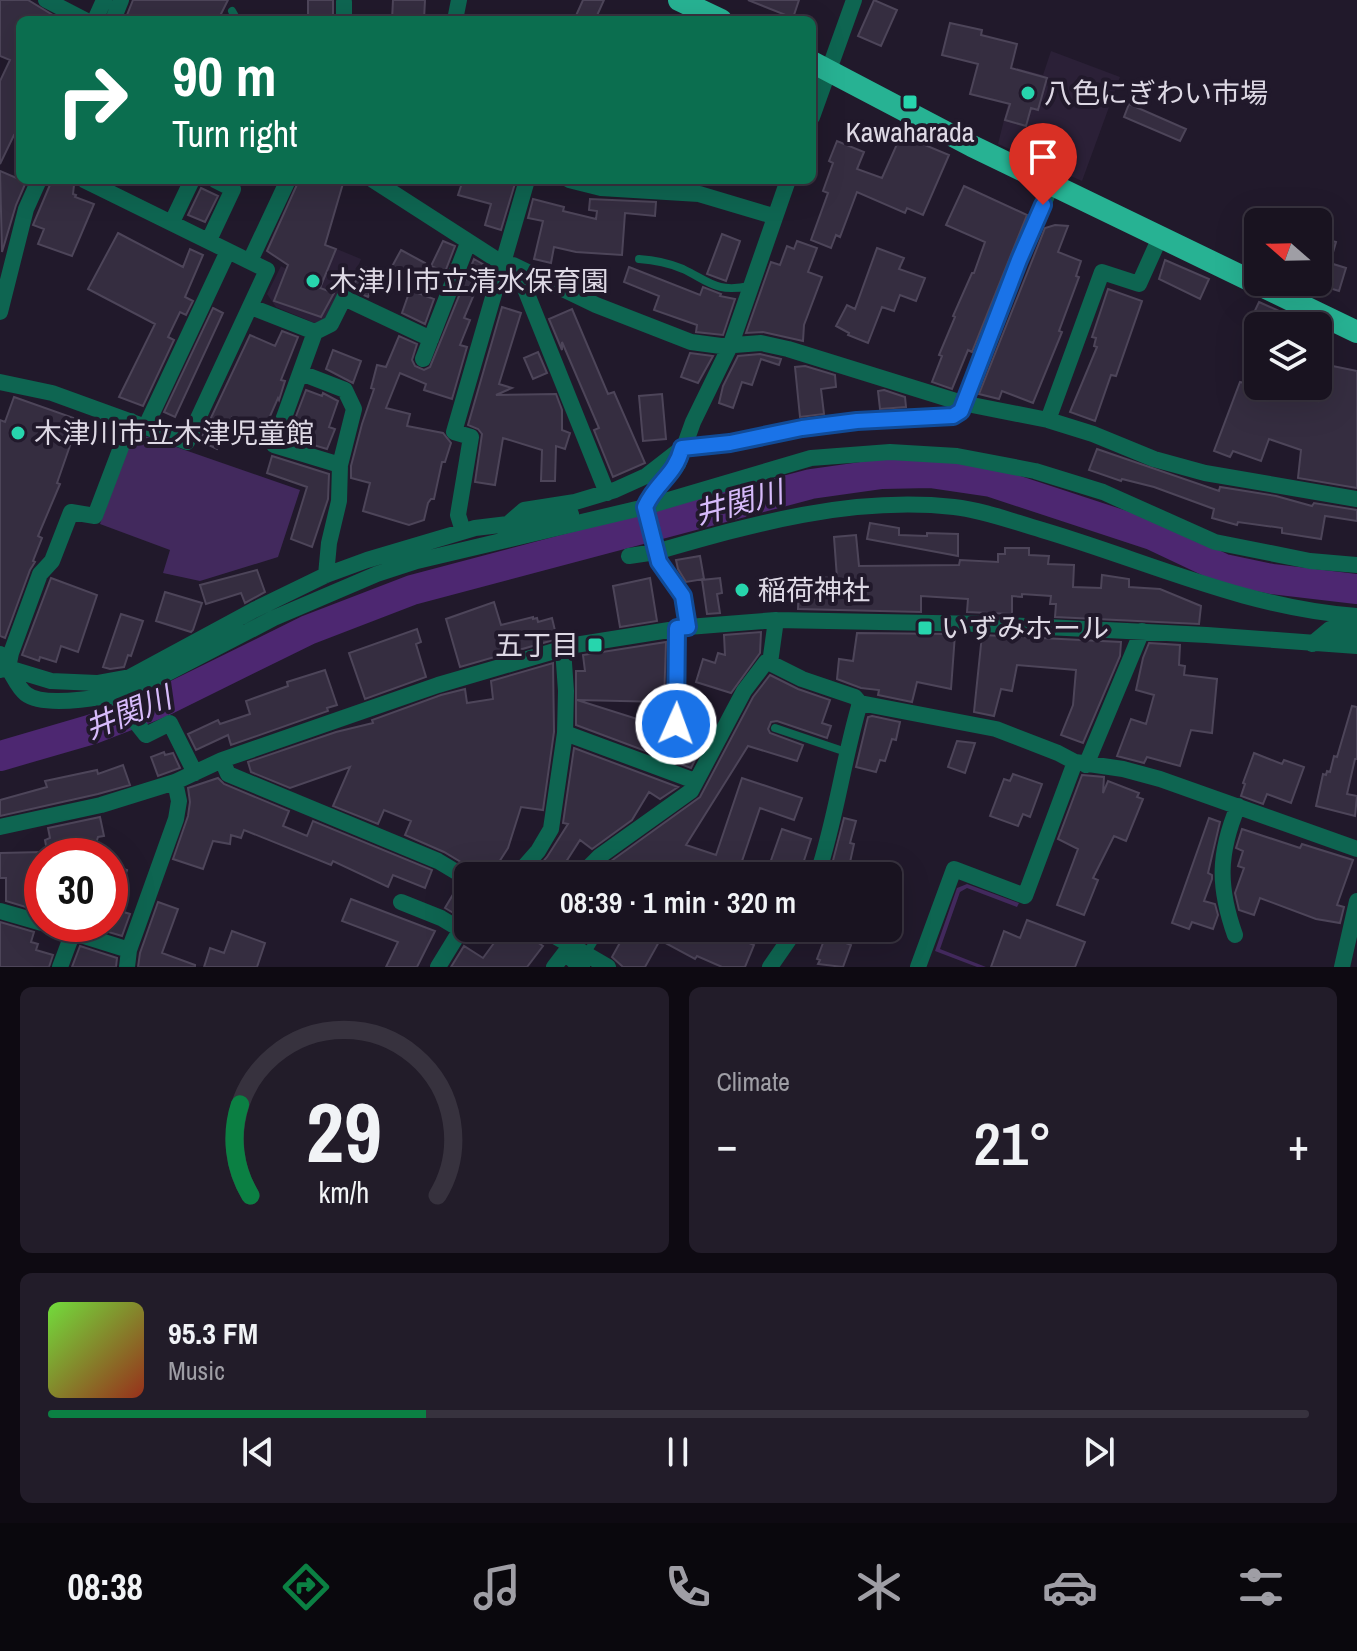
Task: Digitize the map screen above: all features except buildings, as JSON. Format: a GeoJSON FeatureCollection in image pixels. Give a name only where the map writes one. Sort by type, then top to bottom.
{"type":"FeatureCollection","features":[{"type":"Feature","properties":{"kind":"highway"},"geometry":{"type":"LineString","coordinates":[[679,0],[713,16]]}},
{"type":"Feature","properties":{"kind":"highway"},"geometry":{"type":"LineString","coordinates":[[821,66],[972,146],[1357,332]]}},
{"type":"Feature","properties":{"kind":"street"},"geometry":{"type":"LineString","coordinates":[[46,0],[77,16]]}},
{"type":"Feature","properties":{"kind":"street"},"geometry":{"type":"LineString","coordinates":[[816,94],[821,66],[854,0]]}},
{"type":"Feature","properties":{"kind":"street"},"geometry":{"type":"LineString","coordinates":[[0,312],[26,209],[37,184]]}},
{"type":"Feature","properties":{"kind":"street"},"geometry":{"type":"LineString","coordinates":[[0,382],[52,393],[187,442],[251,307],[267,270],[92,184]]}},
{"type":"Feature","properties":{"kind":"street"},"geometry":{"type":"LineString","coordinates":[[172,222],[190,184]]}},
{"type":"Feature","properties":{"kind":"street"},"geometry":{"type":"LineString","coordinates":[[209,240],[233,189],[223,184]]}},
{"type":"Feature","properties":{"kind":"street"},"geometry":{"type":"LineString","coordinates":[[250,261],[286,184]]}},
{"type":"Feature","properties":{"kind":"street"},"geometry":{"type":"LineString","coordinates":[[380,184],[468,243],[511,267],[691,342],[721,346],[761,343],[788,349],[962,403],[1048,420],[1154,459],[1205,473],[1357,499]]}},
{"type":"Feature","properties":{"kind":"street"},"geometry":{"type":"LineString","coordinates":[[463,531],[458,515],[471,437],[454,432],[511,267],[526,184]]}},
{"type":"Feature","properties":{"kind":"street"},"geometry":{"type":"LineString","coordinates":[[585,184],[601,188],[700,187],[773,216]]}},
{"type":"Feature","properties":{"kind":"street"},"geometry":{"type":"LineString","coordinates":[[715,744],[678,729],[676,724],[683,596],[659,562],[646,510],[660,482],[678,464],[682,448],[731,344],[786,184]]}},
{"type":"Feature","properties":{"kind":"street"},"geometry":{"type":"LineString","coordinates":[[508,524],[524,510],[575,502],[607,493],[646,476],[682,448],[730,443],[802,428],[857,421],[953,416],[961,411],[1052,184]]}},
{"type":"Feature","properties":{"kind":"street"},"geometry":{"type":"LineString","coordinates":[[1048,420],[1102,272],[1139,284],[1161,235]]}},
{"type":"Feature","properties":{"kind":"street"},"geometry":{"type":"LineString","coordinates":[[423,359],[468,243]]}},
{"type":"Feature","properties":{"kind":"street"},"geometry":{"type":"LineString","coordinates":[[3,664],[11,653],[40,574],[52,561],[71,512],[95,516],[138,424],[228,251]]}},
{"type":"Feature","properties":{"kind":"street"},"geometry":{"type":"LineString","coordinates":[[511,267],[607,493]]}},
{"type":"Feature","properties":{"kind":"street"},"geometry":{"type":"LineString","coordinates":[[340,465],[274,445],[315,332],[331,324],[344,298],[431,339]]}},
{"type":"Feature","properties":{"kind":"street"},"geometry":{"type":"LineString","coordinates":[[251,307],[315,332]]}},
{"type":"Feature","properties":{"kind":"street"},"geometry":{"type":"LineString","coordinates":[[301,373],[345,390],[354,409],[340,465],[339,501],[329,543],[326,575]]}},
{"type":"Feature","properties":{"kind":"street"},"geometry":{"type":"LineString","coordinates":[[3,664],[23,692],[36,699],[118,700],[286,612],[417,561],[592,518],[646,510],[811,458],[890,452],[957,456],[1035,471],[1103,492],[1215,542],[1310,561],[1357,565]]}},
{"type":"Feature","properties":{"kind":"street"},"geometry":{"type":"LineString","coordinates":[[629,556],[832,508],[891,504],[956,507],[1101,548],[1214,589],[1313,612],[1357,616]]}},
{"type":"Feature","properties":{"kind":"street"},"geometry":{"type":"LineString","coordinates":[[3,664],[51,681],[97,683],[130,677],[254,610],[326,575],[367,560],[463,531],[575,513],[592,518]]}},
{"type":"Feature","properties":{"kind":"street"},"geometry":{"type":"LineString","coordinates":[[770,663],[776,620]]}},
{"type":"Feature","properties":{"kind":"street"},"geometry":{"type":"LineString","coordinates":[[0,827],[101,805],[175,782],[222,760],[438,685],[563,649],[682,627],[776,620],[984,624],[1357,646]]}},
{"type":"Feature","properties":{"kind":"street"},"geometry":{"type":"LineString","coordinates":[[1312,644],[1330,629],[1357,630]]}},
{"type":"Feature","properties":{"kind":"street"},"geometry":{"type":"LineString","coordinates":[[918,967],[954,869],[1025,896],[1080,764],[1142,631]]}},
{"type":"Feature","properties":{"kind":"street"},"geometry":{"type":"LineString","coordinates":[[528,862],[551,829],[565,733],[563,649]]}},
{"type":"Feature","properties":{"kind":"street"},"geometry":{"type":"LineString","coordinates":[[594,862],[683,799],[744,691],[766,662],[802,679],[855,697],[860,703],[996,729],[1080,764],[1123,769],[1357,849]]}},
{"type":"Feature","properties":{"kind":"street"},"geometry":{"type":"LineString","coordinates":[[118,700],[146,735],[170,723],[195,773]]}},
{"type":"Feature","properties":{"kind":"street"},"geometry":{"type":"LineString","coordinates":[[822,862],[860,703]]}},
{"type":"Feature","properties":{"kind":"street"},"geometry":{"type":"LineString","coordinates":[[565,733],[695,781]]}},
{"type":"Feature","properties":{"kind":"street"},"geometry":{"type":"LineString","coordinates":[[222,760],[228,774],[438,861],[454,871]]}},
{"type":"Feature","properties":{"kind":"street"},"geometry":{"type":"LineString","coordinates":[[127,967],[129,950],[176,819],[179,801],[175,782]]}},
{"type":"Feature","properties":{"kind":"street"},"geometry":{"type":"LineString","coordinates":[[1235,935],[1223,894],[1221,869],[1230,825],[1238,806]]}},
{"type":"Feature","properties":{"kind":"street"},"geometry":{"type":"LineString","coordinates":[[1342,967],[1357,901]]}},
{"type":"Feature","properties":{"kind":"street"},"geometry":{"type":"LineString","coordinates":[[401,902],[454,921]]}},
{"type":"Feature","properties":{"kind":"street"},"geometry":{"type":"LineString","coordinates":[[0,911],[24,918]]}},
{"type":"Feature","properties":{"kind":"street"},"geometry":{"type":"LineString","coordinates":[[438,967],[454,941]]}},
{"type":"Feature","properties":{"kind":"street"},"geometry":{"type":"LineString","coordinates":[[60,967],[69,942]]}},
{"type":"Feature","properties":{"kind":"street"},"geometry":{"type":"LineString","coordinates":[[104,942],[129,950]]}},
{"type":"Feature","properties":{"kind":"street"},"geometry":{"type":"LineString","coordinates":[[554,967],[566,942]]}},
{"type":"Feature","properties":{"kind":"street"},"geometry":{"type":"LineString","coordinates":[[568,942],[584,961],[608,967]]}},
{"type":"Feature","properties":{"kind":"street"},"geometry":{"type":"LineString","coordinates":[[770,967],[787,942]]}},
{"type":"Feature","properties":{"kind":"lane"},"geometry":{"type":"LineString","coordinates":[[232,11],[235,16]]}},
{"type":"Feature","properties":{"kind":"lane"},"geometry":{"type":"LineString","coordinates":[[639,259],[686,270],[718,287],[750,286]]}},
{"type":"Feature","properties":{"kind":"lane"},"geometry":{"type":"LineString","coordinates":[[775,728],[846,752]]}},
{"type":"Feature","properties":{"kind":"lane"},"geometry":{"type":"LineString","coordinates":[[584,961],[594,942]]}},
{"type":"Feature","properties":{"kind":"shaded area"},"geometry":{"type":"Polygon","coordinates":[[[1051,51],[1120,77],[1082,181],[998,144],[1017,68],[1043,75],[1051,51]]]}},
{"type":"Feature","properties":{"kind":"shaded area","name":"木津川市立清水保育園"},"geometry":{"type":"Polygon","coordinates":[[[303,235],[361,259],[347,294],[327,321],[317,324],[276,307],[267,294],[281,266],[290,271],[303,235]]]}},
{"type":"Feature","properties":{"kind":"shaded area"},"geometry":{"type":"Polygon","coordinates":[[[133,432],[300,490],[278,557],[200,581],[163,573],[170,550],[100,524],[133,432]]]}},
{"type":"Feature","properties":{"kind":"shaded area"},"geometry":{"type":"Polygon","coordinates":[[[967,884],[1019,903],[1017,907],[967,888],[960,892],[940,949],[986,967],[977,967],[935,951],[957,888],[967,884]]]}},
{"type":"Feature","properties":{"kind":"waterway","name":"井関川"},"geometry":{"type":"LineString","coordinates":[[0,756],[93,729],[160,703],[308,630],[412,590],[811,484],[882,474],[930,473],[991,482],[1152,535],[1224,569],[1272,579],[1357,589]]}},
{"type":"Feature","properties":{"kind":"place","name":"八色にぎわい市場"},"geometry":{"type":"Point","coordinates":[1028,93]}},
{"type":"Feature","properties":{"kind":"place","name":"Kawaharada"},"geometry":{"type":"Point","coordinates":[910,102]}},
{"type":"Feature","properties":{"kind":"place","name":"木津川市立清水保育園"},"geometry":{"type":"Point","coordinates":[313,281]}},
{"type":"Feature","properties":{"kind":"place","name":"木津川市立木津児童館"},"geometry":{"type":"Point","coordinates":[18,433]}},
{"type":"Feature","properties":{"kind":"place","name":"稲荷神社"},"geometry":{"type":"Point","coordinates":[742,590]}},
{"type":"Feature","properties":{"kind":"place","name":"いずみホール"},"geometry":{"type":"Point","coordinates":[925,628]}},
{"type":"Feature","properties":{"kind":"place","name":"五丁目"},"geometry":{"type":"Point","coordinates":[595,645]}},
{"type":"Feature","properties":{"kind":"route"},"geometry":{"type":"LineString","coordinates":[[676,724],[677,628],[688,627],[686,607],[683,596],[659,562],[645,507],[660,482],[678,464],[682,448],[730,443],[802,428],[885,418],[953,416],[961,411],[1043,205]]}}]}
